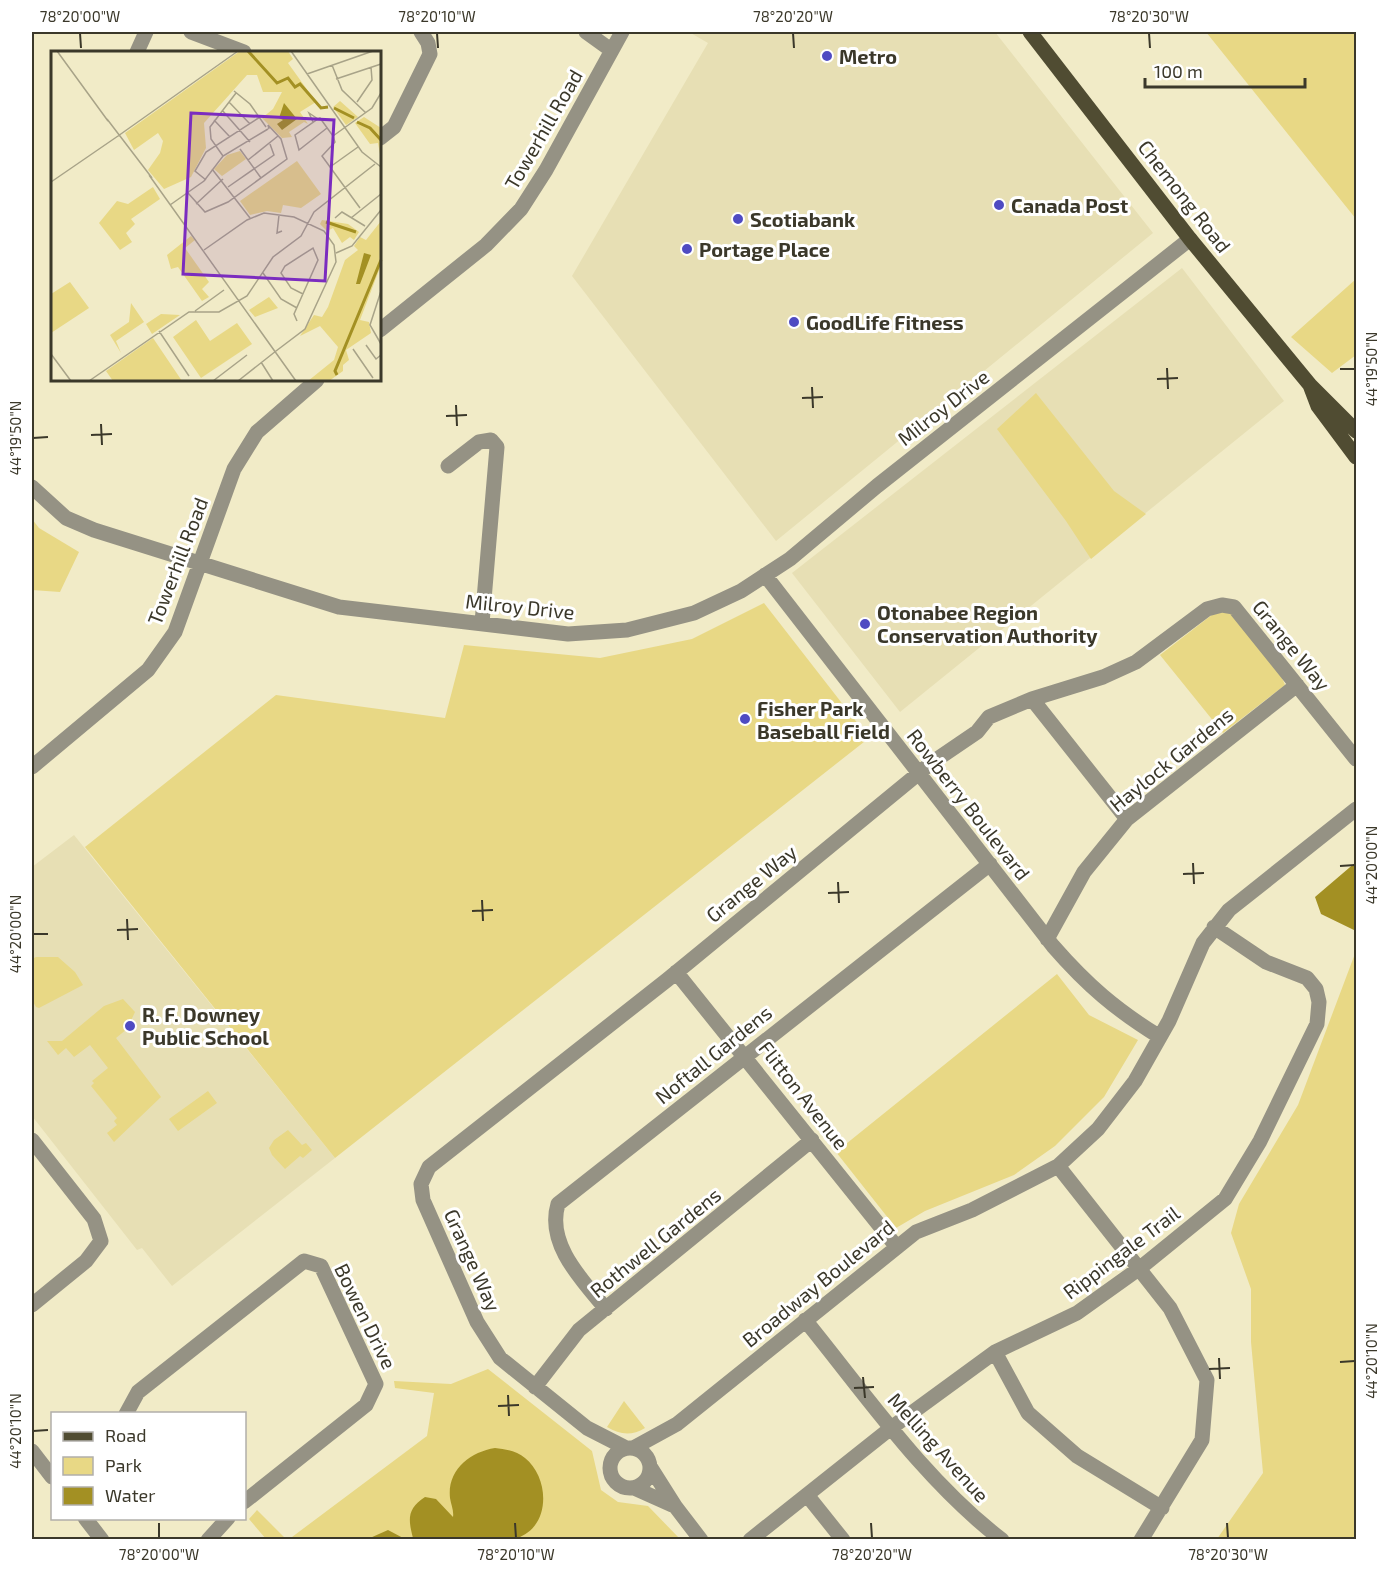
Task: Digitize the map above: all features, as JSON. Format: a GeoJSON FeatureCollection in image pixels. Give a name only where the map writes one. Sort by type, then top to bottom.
{"type":"FeatureCollection","features":[{"type":"Feature","properties":{"kind":"main road","name":"Chemong Road"},"geometry":{"type":"LineString","coordinates":[[1030,32],[1190,239],[1310,384],[1356,431]]}},
{"type":"Feature","properties":{"kind":"main road","name":"Chemong Road"},"geometry":{"type":"LineString","coordinates":[[1310,384],[1318,406],[1356,457]]}},
{"type":"Feature","properties":{"kind":"street"},"geometry":{"type":"LineString","coordinates":[[137,51],[146,32]]}},
{"type":"Feature","properties":{"kind":"street"},"geometry":{"type":"LineString","coordinates":[[191,32],[241,51]]}},
{"type":"Feature","properties":{"kind":"street"},"geometry":{"type":"LineString","coordinates":[[381,137],[394,127],[430,54],[428,43],[421,32]]}},
{"type":"Feature","properties":{"kind":"street"},"geometry":{"type":"LineString","coordinates":[[586,32],[611,50]]}},
{"type":"Feature","properties":{"kind":"street","name":"Towerhill Road"},"geometry":{"type":"LineString","coordinates":[[381,325],[486,245],[521,209],[546,170],[621,32]]}},
{"type":"Feature","properties":{"kind":"street","name":"Milroy Drive"},"geometry":{"type":"LineString","coordinates":[[32,487],[66,518],[201,565],[339,607],[568,634],[627,630],[694,613],[741,591],[790,559],[877,486],[1190,239]]}},
{"type":"Feature","properties":{"kind":"street","name":"Towerhill Road"},"geometry":{"type":"LineString","coordinates":[[32,767],[148,670],[175,632],[234,469],[257,432],[316,381]]}},
{"type":"Feature","properties":{"kind":"street"},"geometry":{"type":"LineString","coordinates":[[448,466],[479,442],[491,440],[497,447],[482,623]]}},
{"type":"Feature","properties":{"kind":"street","name":"Rowberry Boulevard"},"geometry":{"type":"LineString","coordinates":[[765,575],[1047,939],[1086,984],[1118,1011],[1160,1037]]}},
{"type":"Feature","properties":{"kind":"street","name":"Grange Way"},"geometry":{"type":"LineString","coordinates":[[631,1448],[593,1431],[500,1358],[477,1322],[423,1200],[422,1176],[429,1167],[676,972],[930,764],[977,732],[989,717],[1032,699],[1102,677],[1136,662],[1207,609],[1222,605],[1234,607],[1356,759]]}},
{"type":"Feature","properties":{"kind":"street","name":"Haylock Gardens"},"geometry":{"type":"LineString","coordinates":[[1047,939],[1084,872],[1127,819],[1297,685]]}},
{"type":"Feature","properties":{"kind":"street"},"geometry":{"type":"LineString","coordinates":[[1032,699],[1127,819]]}},
{"type":"Feature","properties":{"kind":"street","name":"Broadway Boulevard"},"geometry":{"type":"LineString","coordinates":[[631,1448],[677,1424],[915,1232],[972,1210],[1058,1167],[1098,1129],[1135,1081],[1160,1037],[1203,943],[1214,927],[1229,910],[1356,809]]}},
{"type":"Feature","properties":{"kind":"street","name":"Noftall Gardens"},"geometry":{"type":"LineString","coordinates":[[606,1309],[580,1277],[556,1235],[555,1214],[558,1204],[990,864]]}},
{"type":"Feature","properties":{"kind":"street","name":"Rippingale Trail"},"geometry":{"type":"LineString","coordinates":[[750,1539],[891,1428],[995,1352],[1077,1313],[1140,1268],[1226,1199],[1260,1141],[1317,1024],[1319,1002],[1316,989],[1307,978],[1266,962],[1214,927]]}},
{"type":"Feature","properties":{"kind":"street","name":"Flitton Avenue"},"geometry":{"type":"LineString","coordinates":[[676,972],[745,1055],[896,1246]]}},
{"type":"Feature","properties":{"kind":"street"},"geometry":{"type":"LineString","coordinates":[[32,1140],[94,1219],[101,1241],[86,1261],[32,1305]]}},
{"type":"Feature","properties":{"kind":"street","name":"Rothwell Gardens"},"geometry":{"type":"LineString","coordinates":[[535,1387],[579,1330],[813,1140]]}},
{"type":"Feature","properties":{"kind":"street"},"geometry":{"type":"LineString","coordinates":[[1058,1167],[1140,1268],[1181,1326],[1207,1380],[1202,1440],[1141,1539]]}},
{"type":"Feature","properties":{"kind":"street","name":"Bowen Drive"},"geometry":{"type":"LineString","coordinates":[[127,1412],[138,1392],[304,1261],[321,1266],[376,1384],[366,1405],[246,1500]]}},
{"type":"Feature","properties":{"kind":"street","name":"Melling Avenue"},"geometry":{"type":"LineString","coordinates":[[805,1320],[891,1428],[977,1520],[1002,1539]]}},
{"type":"Feature","properties":{"kind":"street"},"geometry":{"type":"LineString","coordinates":[[995,1352],[1028,1413],[1077,1456],[1162,1508]]}},
{"type":"Feature","properties":{"kind":"street","name":"Broadway Boulevard"},"geometry":{"type":"LineString","coordinates":[[650,1464],[677,1424]]}},
{"type":"Feature","properties":{"kind":"street","name":"Grange Way"},"geometry":{"type":"LineString","coordinates":[[593,1431],[603,1446],[609,1466]]}},
{"type":"Feature","properties":{"kind":"street"},"geometry":{"type":"LineString","coordinates":[[675,1506],[634,1488],[621,1487],[612,1478],[609,1466],[615,1454],[631,1448],[644,1451],[675,1506],[701,1539]]}},
{"type":"Feature","properties":{"kind":"street"},"geometry":{"type":"LineString","coordinates":[[32,1451],[51,1476]]}},
{"type":"Feature","properties":{"kind":"street"},"geometry":{"type":"LineString","coordinates":[[634,1488],[645,1482],[650,1464]]}},
{"type":"Feature","properties":{"kind":"street"},"geometry":{"type":"LineString","coordinates":[[807,1495],[843,1539]]}},
{"type":"Feature","properties":{"kind":"street"},"geometry":{"type":"LineString","coordinates":[[87,1520],[102,1539]]}},
{"type":"Feature","properties":{"kind":"street"},"geometry":{"type":"LineString","coordinates":[[208,1539],[226,1520]]}},
{"type":"Feature","properties":{"kind":"shaded area"},"geometry":{"type":"Polygon","coordinates":[[[689,32],[995,32],[1153,233],[776,541],[572,276],[708,43],[689,32]]]}},
{"type":"Feature","properties":{"kind":"shaded area"},"geometry":{"type":"Polygon","coordinates":[[[1182,268],[1284,401],[900,712],[792,573],[1182,268]]]}},
{"type":"Feature","properties":{"kind":"shaded area","name":"R. F. Downey Public School"},"geometry":{"type":"Polygon","coordinates":[[[74,835],[335,1158],[172,1286],[142,1248],[137,1250],[32,1116],[32,867],[74,835]]]}},
{"type":"Feature","properties":{"kind":"green space"},"geometry":{"type":"Polygon","coordinates":[[[1206,32],[1356,32],[1356,219],[1206,32]]]}},
{"type":"Feature","properties":{"kind":"green space"},"geometry":{"type":"Polygon","coordinates":[[[1356,279],[1356,355],[1332,373],[1291,337],[1356,279]]]}},
{"type":"Feature","properties":{"kind":"green space"},"geometry":{"type":"Polygon","coordinates":[[[1036,393],[1114,491],[1146,514],[1091,559],[1066,521],[997,429],[1036,393]]]}},
{"type":"Feature","properties":{"kind":"green space"},"geometry":{"type":"Polygon","coordinates":[[[32,519],[39,528],[79,552],[60,592],[32,590],[32,519]]]}},
{"type":"Feature","properties":{"kind":"green space"},"geometry":{"type":"Polygon","coordinates":[[[764,603],[869,738],[335,1158],[85,847],[276,695],[445,718],[464,645],[600,658],[692,639],[764,603]]]}},
{"type":"Feature","properties":{"kind":"green space"},"geometry":{"type":"Polygon","coordinates":[[[1224,609],[1242,623],[1260,642],[1285,685],[1223,733],[1160,655],[1213,614],[1224,609]]]}},
{"type":"Feature","properties":{"kind":"green space"},"geometry":{"type":"Polygon","coordinates":[[[1356,951],[1356,1539],[1217,1539],[1263,1473],[1251,1342],[1251,1289],[1231,1233],[1239,1204],[1298,1105],[1356,951]]]}},
{"type":"Feature","properties":{"kind":"green space"},"geometry":{"type":"Polygon","coordinates":[[[58,957],[75,972],[83,985],[39,1008],[36,1007],[32,1000],[32,959],[58,957]]]}},
{"type":"Feature","properties":{"kind":"green space"},"geometry":{"type":"Polygon","coordinates":[[[1057,974],[1089,1015],[1138,1040],[1104,1097],[1055,1146],[1014,1175],[925,1211],[896,1228],[836,1152],[1057,974]]]}},
{"type":"Feature","properties":{"kind":"green space"},"geometry":{"type":"Polygon","coordinates":[[[123,999],[135,1012],[127,1029],[116,1038],[161,1097],[114,1142],[107,1133],[117,1125],[114,1121],[117,1118],[91,1086],[94,1083],[92,1081],[108,1068],[90,1045],[74,1057],[66,1048],[58,1055],[47,1041],[62,1041],[104,1006],[123,999]]]}},
{"type":"Feature","properties":{"kind":"green space"},"geometry":{"type":"Polygon","coordinates":[[[208,1091],[217,1103],[178,1131],[169,1119],[208,1091]]]}},
{"type":"Feature","properties":{"kind":"green space"},"geometry":{"type":"Polygon","coordinates":[[[288,1130],[302,1145],[306,1143],[312,1150],[303,1158],[300,1156],[285,1169],[272,1155],[269,1148],[274,1140],[288,1130]]]}},
{"type":"Feature","properties":{"kind":"green space"},"geometry":{"type":"Polygon","coordinates":[[[488,1369],[592,1451],[601,1490],[618,1502],[648,1506],[680,1539],[288,1540],[427,1436],[434,1393],[395,1388],[394,1381],[451,1384],[488,1369]]]}},
{"type":"Feature","properties":{"kind":"green space"},"geometry":{"type":"Polygon","coordinates":[[[624,1401],[645,1428],[626,1434],[607,1427],[624,1401]]]}},
{"type":"Feature","properties":{"kind":"green space"},"geometry":{"type":"Polygon","coordinates":[[[257,1510],[286,1539],[266,1539],[249,1519],[257,1510]]]}},
{"type":"Feature","properties":{"kind":"water"},"geometry":{"type":"Polygon","coordinates":[[[1356,862],[1356,931],[1321,914],[1315,897],[1356,862]]]}},
{"type":"Feature","properties":{"kind":"water"},"geometry":{"type":"Polygon","coordinates":[[[495,1448],[522,1456],[539,1477],[543,1501],[536,1524],[528,1532],[508,1540],[411,1539],[413,1538],[410,1515],[419,1501],[425,1497],[436,1499],[453,1517],[450,1488],[456,1471],[469,1458],[495,1448]]]}},
{"type":"Feature","properties":{"kind":"water"},"geometry":{"type":"Polygon","coordinates":[[[388,1530],[405,1539],[368,1539],[370,1538],[388,1530]]]}},
{"type":"Feature","properties":{"kind":"place","name":"Metro"},"geometry":{"type":"Point","coordinates":[827,56]}},
{"type":"Feature","properties":{"kind":"place","name":"Canada Post"},"geometry":{"type":"Point","coordinates":[999,205]}},
{"type":"Feature","properties":{"kind":"place","name":"Scotiabank"},"geometry":{"type":"Point","coordinates":[738,219]}},
{"type":"Feature","properties":{"kind":"place","name":"Portage Place"},"geometry":{"type":"Point","coordinates":[687,249]}},
{"type":"Feature","properties":{"kind":"place","name":"GoodLife Fitness"},"geometry":{"type":"Point","coordinates":[794,322]}},
{"type":"Feature","properties":{"kind":"place","name":"Otonabee Region Conservation Authority"},"geometry":{"type":"Point","coordinates":[865,624]}},
{"type":"Feature","properties":{"kind":"place","name":"Fisher Park Baseball Field"},"geometry":{"type":"Point","coordinates":[745,719]}},
{"type":"Feature","properties":{"kind":"place","name":"R. F. Downey Public School"},"geometry":{"type":"Point","coordinates":[130,1026]}}]}
